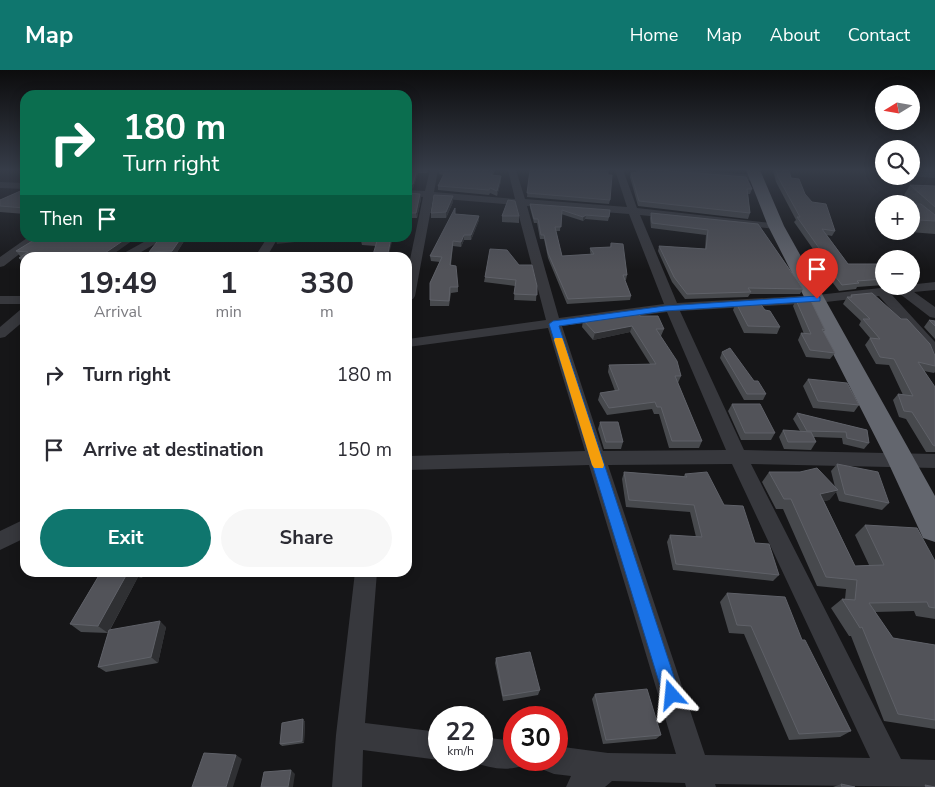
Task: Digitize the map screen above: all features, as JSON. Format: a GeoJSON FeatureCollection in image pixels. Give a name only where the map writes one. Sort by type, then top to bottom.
{"type":"FeatureCollection","features":[{"type":"Feature","properties":{"kind":"highway"},"geometry":{"type":"LineString","coordinates":[[767,203],[776,226],[902,460],[935,528]]}},
{"type":"Feature","properties":{"kind":"street"},"geometry":{"type":"LineString","coordinates":[[412,277],[427,203]]}},
{"type":"Feature","properties":{"kind":"street"},"geometry":{"type":"LineString","coordinates":[[521,203],[553,324],[698,777]]}},
{"type":"Feature","properties":{"kind":"street"},"geometry":{"type":"LineString","coordinates":[[539,203],[776,226]]}},
{"type":"Feature","properties":{"kind":"street"},"geometry":{"type":"LineString","coordinates":[[630,203],[672,308],[738,458],[892,772]]}},
{"type":"Feature","properties":{"kind":"street"},"geometry":{"type":"LineString","coordinates":[[0,263],[29,242]]}},
{"type":"Feature","properties":{"kind":"street"},"geometry":{"type":"LineString","coordinates":[[132,252],[151,242]]}},
{"type":"Feature","properties":{"kind":"street"},"geometry":{"type":"LineString","coordinates":[[920,287],[935,286]]}},
{"type":"Feature","properties":{"kind":"street"},"geometry":{"type":"LineString","coordinates":[[412,342],[672,308],[817,299],[875,293]]}},
{"type":"Feature","properties":{"kind":"street"},"geometry":{"type":"LineString","coordinates":[[885,295],[935,351]]}},
{"type":"Feature","properties":{"kind":"street"},"geometry":{"type":"LineString","coordinates":[[910,295],[935,314]]}},
{"type":"Feature","properties":{"kind":"street"},"geometry":{"type":"LineString","coordinates":[[0,300],[20,300]]}},
{"type":"Feature","properties":{"kind":"street"},"geometry":{"type":"LineString","coordinates":[[0,334],[20,317]]}},
{"type":"Feature","properties":{"kind":"street"},"geometry":{"type":"LineString","coordinates":[[412,463],[596,458],[935,461]]}},
{"type":"Feature","properties":{"kind":"street"},"geometry":{"type":"LineString","coordinates":[[0,541],[20,531]]}},
{"type":"Feature","properties":{"kind":"street"},"geometry":{"type":"LineString","coordinates":[[347,787],[350,735],[366,577]]}},
{"type":"Feature","properties":{"kind":"street"},"geometry":{"type":"LineString","coordinates":[[350,735],[428,745]]}},
{"type":"Feature","properties":{"kind":"street"},"geometry":{"type":"LineString","coordinates":[[568,762],[698,777],[892,772],[935,774]]}},
{"type":"Feature","properties":{"kind":"street"},"geometry":{"type":"LineString","coordinates":[[581,787],[608,766]]}},
{"type":"Feature","properties":{"kind":"building"},"geometry":{"type":"Polygon","coordinates":[[[0,203],[20,203],[20,208],[0,206],[0,203]]]}},
{"type":"Feature","properties":{"kind":"building"},"geometry":{"type":"Polygon","coordinates":[[[412,203],[418,203],[416,213],[412,213],[412,203]]]}},
{"type":"Feature","properties":{"kind":"building"},"geometry":{"type":"Polygon","coordinates":[[[433,203],[450,203],[446,212],[431,213],[433,203]]]}},
{"type":"Feature","properties":{"kind":"building"},"geometry":{"type":"Polygon","coordinates":[[[507,203],[516,203],[519,216],[502,216],[507,203]]]}},
{"type":"Feature","properties":{"kind":"building"},"geometry":{"type":"Polygon","coordinates":[[[662,203],[749,203],[750,213],[662,203]]]}},
{"type":"Feature","properties":{"kind":"building"},"geometry":{"type":"Polygon","coordinates":[[[793,203],[826,204],[835,231],[822,229],[848,264],[875,264],[875,280],[857,281],[859,283],[842,285],[821,258],[824,255],[797,217],[800,217],[793,203]]]}},
{"type":"Feature","properties":{"kind":"building"},"geometry":{"type":"Polygon","coordinates":[[[530,204],[610,210],[609,217],[586,215],[583,217],[562,210],[561,227],[555,227],[562,256],[594,254],[590,248],[611,247],[611,243],[623,244],[627,275],[623,275],[631,296],[568,299],[548,253],[544,235],[541,235],[538,219],[534,219],[530,204]]]}},
{"type":"Feature","properties":{"kind":"building"},"geometry":{"type":"Polygon","coordinates":[[[920,204],[935,215],[935,221],[920,220],[920,204]]]}},
{"type":"Feature","properties":{"kind":"building"},"geometry":{"type":"Polygon","coordinates":[[[455,208],[455,214],[479,216],[471,235],[464,235],[461,242],[453,241],[450,265],[456,266],[458,287],[450,287],[449,301],[430,300],[430,283],[442,257],[430,256],[455,208]]]}},
{"type":"Feature","properties":{"kind":"building"},"geometry":{"type":"Polygon","coordinates":[[[651,213],[758,224],[803,289],[748,288],[751,292],[687,294],[674,277],[659,246],[706,249],[708,230],[652,223],[651,213]]]}},
{"type":"Feature","properties":{"kind":"building"},"geometry":{"type":"Polygon","coordinates":[[[31,242],[121,242],[106,252],[16,251],[31,242]]]}},
{"type":"Feature","properties":{"kind":"building"},"geometry":{"type":"Polygon","coordinates":[[[157,242],[178,242],[172,251],[149,252],[157,242]]]}},
{"type":"Feature","properties":{"kind":"building"},"geometry":{"type":"Polygon","coordinates":[[[377,242],[390,242],[388,252],[374,252],[377,242]]]}},
{"type":"Feature","properties":{"kind":"building"},"geometry":{"type":"Polygon","coordinates":[[[490,249],[507,250],[519,265],[532,265],[537,295],[514,294],[516,280],[485,277],[490,249]]]}},
{"type":"Feature","properties":{"kind":"building"},"geometry":{"type":"Polygon","coordinates":[[[872,293],[901,319],[907,319],[930,344],[935,356],[935,366],[918,362],[935,387],[935,446],[912,412],[904,411],[898,394],[913,396],[894,359],[880,357],[870,338],[880,339],[863,319],[870,319],[847,297],[872,293]]]}},
{"type":"Feature","properties":{"kind":"building"},"geometry":{"type":"Polygon","coordinates":[[[810,299],[825,330],[822,329],[835,353],[810,350],[801,333],[811,334],[796,300],[810,299]]]}},
{"type":"Feature","properties":{"kind":"building"},"geometry":{"type":"Polygon","coordinates":[[[759,302],[765,310],[770,311],[780,327],[748,326],[736,303],[759,302]]]}},
{"type":"Feature","properties":{"kind":"building"},"geometry":{"type":"Polygon","coordinates":[[[638,311],[640,316],[658,316],[664,329],[656,329],[677,361],[681,376],[675,376],[702,441],[672,441],[661,407],[657,407],[655,402],[609,408],[600,393],[619,390],[609,365],[656,364],[632,326],[595,333],[583,320],[638,311]]]}},
{"type":"Feature","properties":{"kind":"building"},"geometry":{"type":"Polygon","coordinates":[[[730,348],[754,381],[758,381],[766,394],[747,394],[722,352],[730,348]]]}},
{"type":"Feature","properties":{"kind":"building"},"geometry":{"type":"Polygon","coordinates":[[[808,379],[847,383],[859,405],[818,401],[808,379]]]}},
{"type":"Feature","properties":{"kind":"building"},"geometry":{"type":"Polygon","coordinates":[[[732,404],[760,404],[775,433],[745,433],[732,404]]]}},
{"type":"Feature","properties":{"kind":"building"},"geometry":{"type":"Polygon","coordinates":[[[797,413],[867,430],[869,443],[847,438],[846,432],[807,431],[797,413]]]}},
{"type":"Feature","properties":{"kind":"building"},"geometry":{"type":"Polygon","coordinates":[[[600,422],[618,422],[623,442],[606,442],[600,422]]]}},
{"type":"Feature","properties":{"kind":"building"},"geometry":{"type":"Polygon","coordinates":[[[783,430],[811,432],[816,442],[788,442],[783,430]]]}},
{"type":"Feature","properties":{"kind":"building"},"geometry":{"type":"Polygon","coordinates":[[[837,464],[878,472],[889,503],[845,494],[837,464]]]}},
{"type":"Feature","properties":{"kind":"building"},"geometry":{"type":"Polygon","coordinates":[[[817,468],[838,490],[820,494],[855,566],[884,565],[865,525],[917,528],[935,561],[935,608],[929,607],[927,602],[869,603],[893,638],[935,645],[935,720],[898,714],[862,627],[860,628],[842,599],[855,600],[857,580],[826,577],[791,499],[784,499],[769,472],[800,472],[817,468]]]}},
{"type":"Feature","properties":{"kind":"building"},"geometry":{"type":"Polygon","coordinates":[[[624,472],[687,477],[685,474],[707,472],[724,505],[743,506],[755,543],[769,544],[779,575],[676,564],[670,535],[702,537],[694,505],[629,500],[624,472]]]}},
{"type":"Feature","properties":{"kind":"building"},"geometry":{"type":"Polygon","coordinates":[[[98,577],[125,577],[98,626],[70,624],[98,577]]]}},
{"type":"Feature","properties":{"kind":"building"},"geometry":{"type":"Polygon","coordinates":[[[727,593],[785,597],[802,640],[805,640],[851,731],[799,734],[751,626],[737,625],[727,593]]]}},
{"type":"Feature","properties":{"kind":"building"},"geometry":{"type":"Polygon","coordinates":[[[160,621],[151,657],[98,667],[109,630],[160,621]]]}},
{"type":"Feature","properties":{"kind":"building"},"geometry":{"type":"Polygon","coordinates":[[[530,652],[540,690],[503,696],[496,658],[530,652]]]}},
{"type":"Feature","properties":{"kind":"building"},"geometry":{"type":"Polygon","coordinates":[[[647,689],[661,735],[606,740],[595,694],[647,689]]]}},
{"type":"Feature","properties":{"kind":"building"},"geometry":{"type":"Polygon","coordinates":[[[303,719],[302,741],[280,744],[282,723],[303,719]]]}},
{"type":"Feature","properties":{"kind":"building"},"geometry":{"type":"Polygon","coordinates":[[[204,753],[236,755],[226,787],[192,787],[204,753]]]}},
{"type":"Feature","properties":{"kind":"building"},"geometry":{"type":"Polygon","coordinates":[[[291,770],[288,787],[261,787],[264,772],[291,770]]]}},
{"type":"Feature","properties":{"kind":"building"},"geometry":{"type":"Polygon","coordinates":[[[841,784],[855,787],[842,787],[841,784]]]}},
{"type":"Feature","properties":{"kind":"slow traffic"},"geometry":{"type":"LineString","coordinates":[[558,340],[598,465]]}},
{"type":"Feature","properties":{"kind":"route"},"geometry":{"type":"LineString","coordinates":[[672,695],[553,324],[665,308],[817,299]]}}]}
